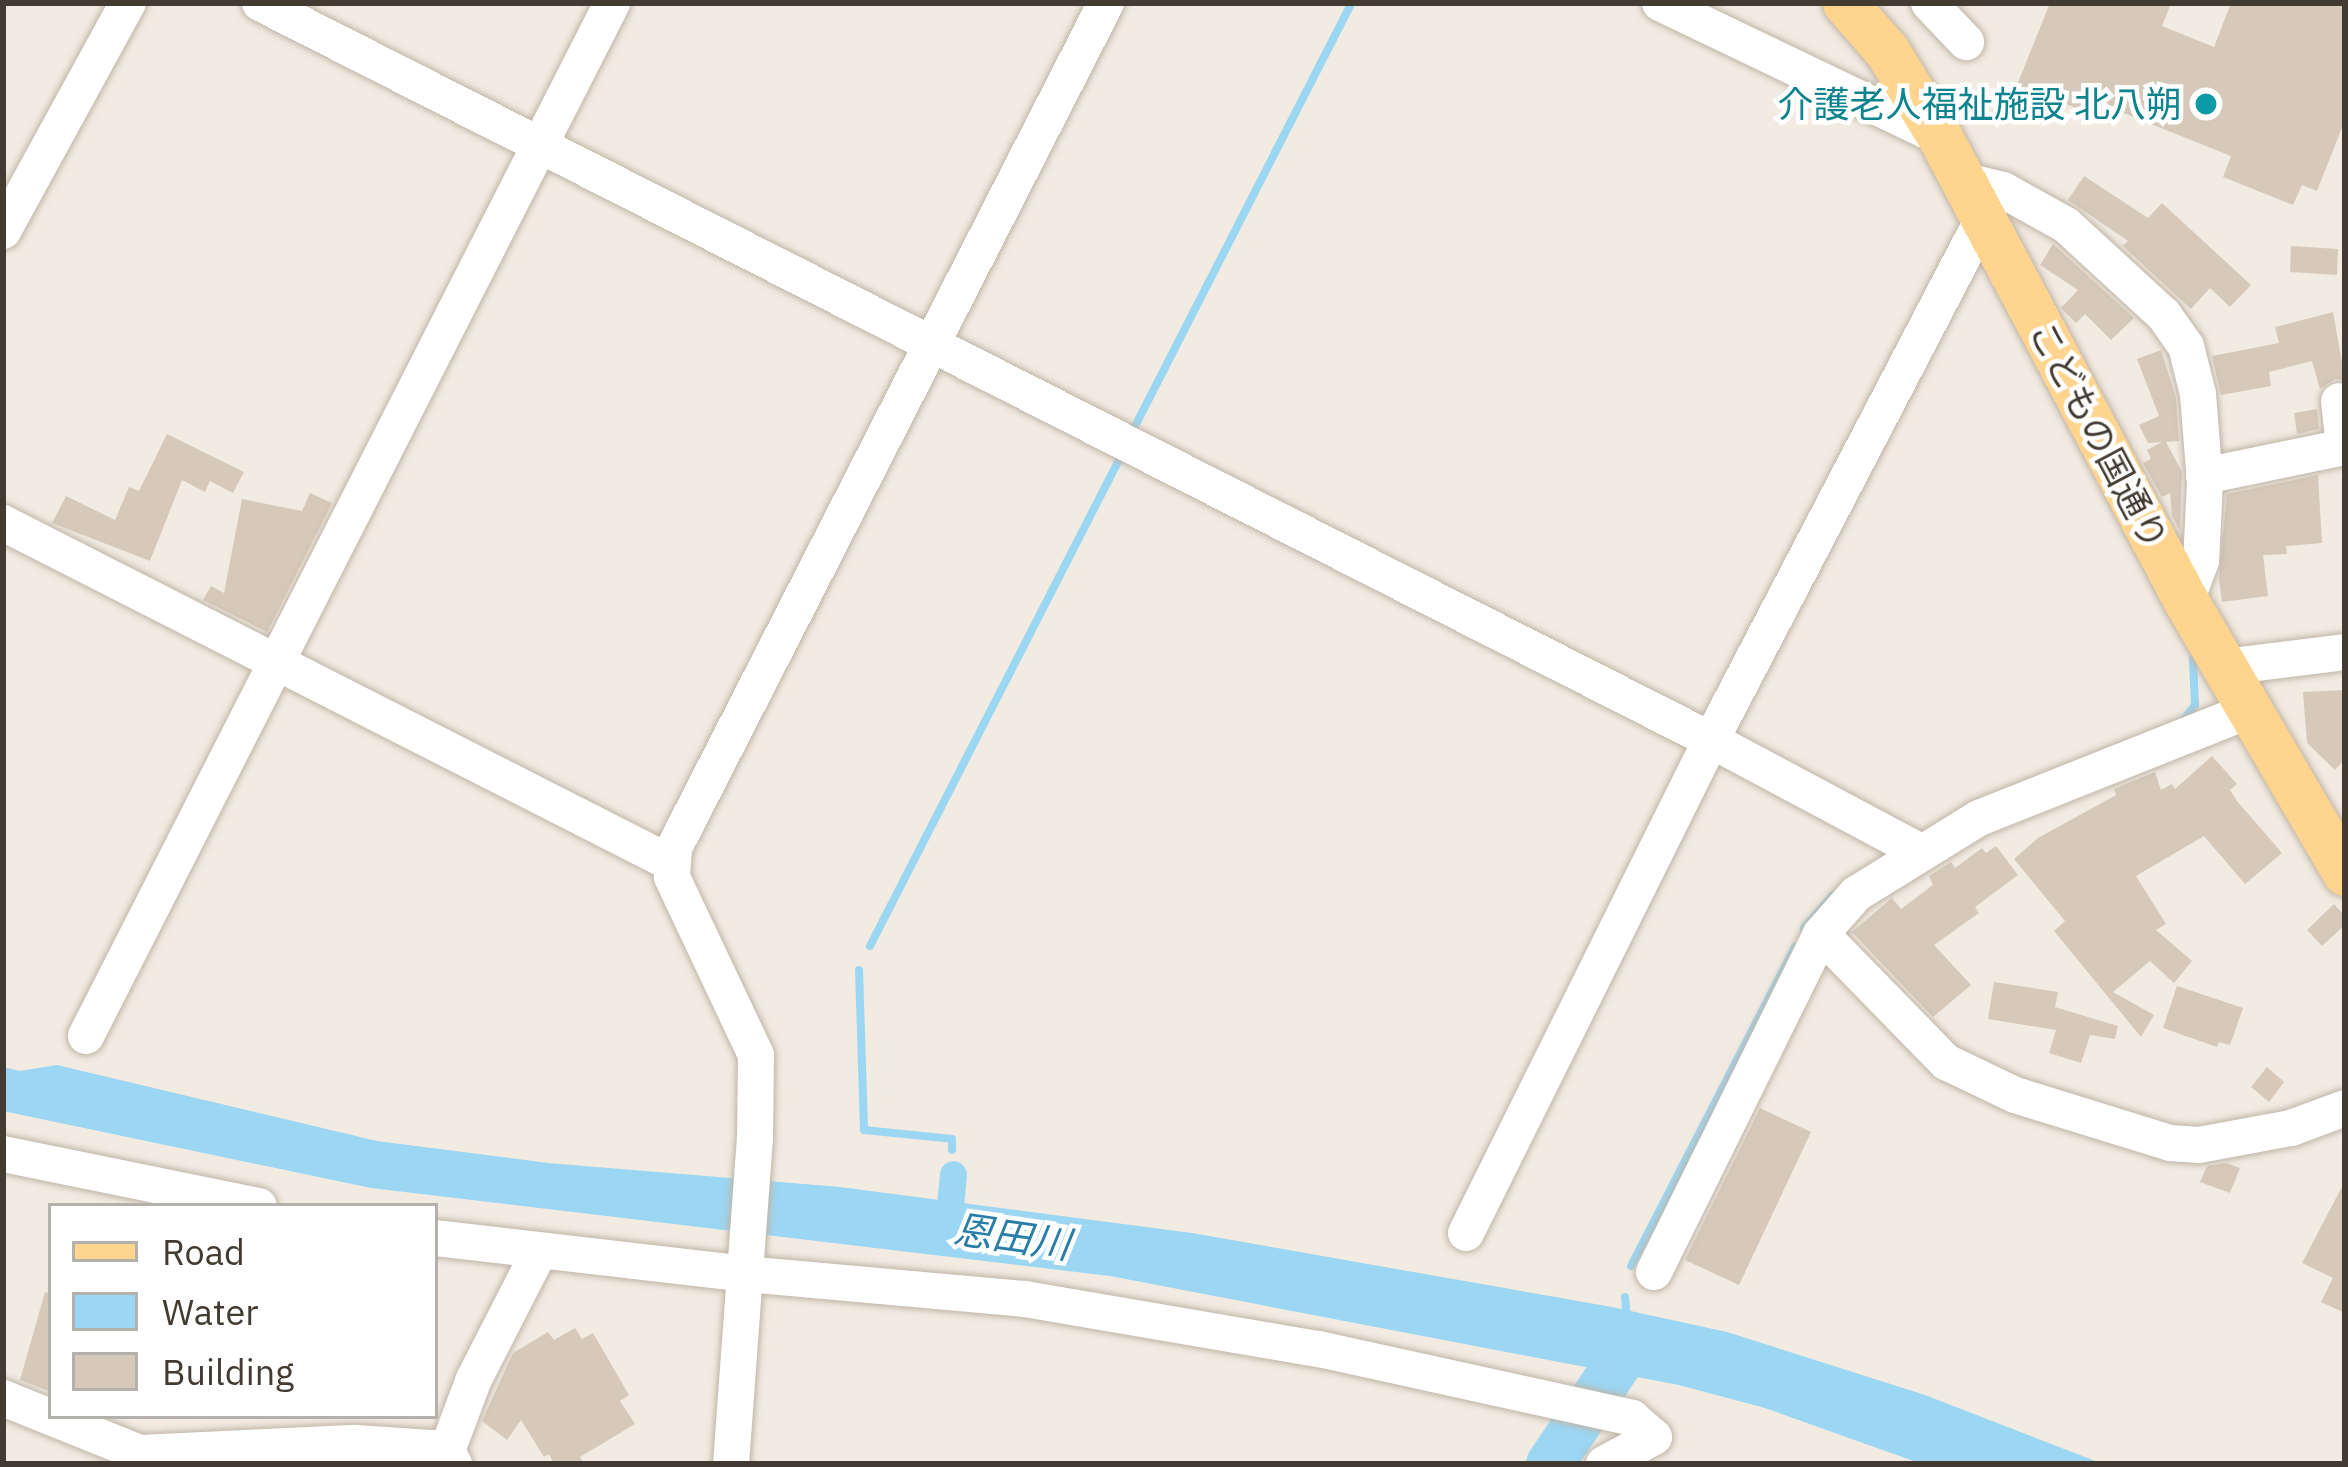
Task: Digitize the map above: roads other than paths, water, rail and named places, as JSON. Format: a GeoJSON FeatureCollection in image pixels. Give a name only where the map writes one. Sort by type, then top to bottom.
{"type":"FeatureCollection","features":[{"type":"Feature","properties":{"kind":"main road","name":"こどもの国通り"},"geometry":{"type":"LineString","coordinates":[[1845,3],[1887,52],[1940,136],[2186,601],[2345,873]]}},
{"type":"Feature","properties":{"kind":"street"},"geometry":{"type":"LineString","coordinates":[[3,231],[128,3]]}},
{"type":"Feature","properties":{"kind":"street"},"geometry":{"type":"LineString","coordinates":[[260,3],[1711,740],[1919,851]]}},
{"type":"Feature","properties":{"kind":"street"},"geometry":{"type":"LineString","coordinates":[[86,1036],[612,3]]}},
{"type":"Feature","properties":{"kind":"street"},"geometry":{"type":"LineString","coordinates":[[731,1464],[756,1055],[672,877],[671,863],[1106,3]]}},
{"type":"Feature","properties":{"kind":"street"},"geometry":{"type":"LineString","coordinates":[[1660,3],[1940,136]]}},
{"type":"Feature","properties":{"kind":"street"},"geometry":{"type":"LineString","coordinates":[[1929,3],[1966,41]]}},
{"type":"Feature","properties":{"kind":"street"},"geometry":{"type":"LineString","coordinates":[[1466,1233],[1973,198],[2002,190],[2066,225],[2164,315],[2186,346],[2198,394],[2204,476],[2201,561],[2186,601]]}},
{"type":"Feature","properties":{"kind":"street"},"geometry":{"type":"LineString","coordinates":[[2204,476],[2344,447],[2339,401]]}},
{"type":"Feature","properties":{"kind":"street"},"geometry":{"type":"LineString","coordinates":[[3,524],[278,659],[671,863]]}},
{"type":"Feature","properties":{"kind":"street"},"geometry":{"type":"LineString","coordinates":[[2224,667],[2345,652]]}},
{"type":"Feature","properties":{"kind":"street"},"geometry":{"type":"LineString","coordinates":[[1654,1272],[1821,934],[1856,894],[1979,818],[2248,711]]}},
{"type":"Feature","properties":{"kind":"street"},"geometry":{"type":"LineString","coordinates":[[1821,934],[1946,1062],[2015,1095],[2170,1143],[2199,1145],[2251,1138],[2345,1108]]}},
{"type":"Feature","properties":{"kind":"street"},"geometry":{"type":"LineString","coordinates":[[3,1154],[244,1203]]}},
{"type":"Feature","properties":{"kind":"street"},"geometry":{"type":"LineString","coordinates":[[438,1238],[1025,1299],[1319,1348],[1632,1418],[1654,1437],[1604,1464]]}},
{"type":"Feature","properties":{"kind":"street"},"geometry":{"type":"LineString","coordinates":[[55,1419],[140,1453],[356,1443],[447,1459],[474,1379],[539,1252]]}},
{"type":"Feature","properties":{"kind":"street"},"geometry":{"type":"LineString","coordinates":[[3,1398],[48,1416]]}},
{"type":"Feature","properties":{"kind":"water","name":"恩田川"},"geometry":{"type":"Polygon","coordinates":[[[57,1065],[377,1141],[548,1163],[840,1187],[1192,1233],[1612,1307],[1727,1332],[1925,1395],[2103,1464],[1922,1464],[1765,1408],[1679,1385],[1110,1276],[371,1188],[3,1111],[3,1067],[20,1071],[57,1065]]]}},
{"type":"Feature","properties":{"kind":"waterway"},"geometry":{"type":"LineString","coordinates":[[1131,434],[1352,3]]}},
{"type":"Feature","properties":{"kind":"waterway"},"geometry":{"type":"LineString","coordinates":[[870,946],[1123,452]]}},
{"type":"Feature","properties":{"kind":"waterway"},"geometry":{"type":"LineString","coordinates":[[2185,718],[2195,705],[2193,659]]}},
{"type":"Feature","properties":{"kind":"waterway"},"geometry":{"type":"LineString","coordinates":[[1804,928],[1833,895]]}},
{"type":"Feature","properties":{"kind":"waterway"},"geometry":{"type":"LineString","coordinates":[[1631,1266],[1795,947]]}},
{"type":"Feature","properties":{"kind":"waterway"},"geometry":{"type":"LineString","coordinates":[[859,970],[864,1130],[952,1139],[952,1150]]}},
{"type":"Feature","properties":{"kind":"waterway","name":"恩田川"},"geometry":{"type":"LineString","coordinates":[[948,1227],[953,1174]]}},
{"type":"Feature","properties":{"kind":"waterway"},"geometry":{"type":"LineString","coordinates":[[1625,1297],[1627,1320]]}},
{"type":"Feature","properties":{"kind":"waterway"},"geometry":{"type":"LineString","coordinates":[[1550,1464],[1630,1346]]}},
{"type":"Feature","properties":{"kind":"place","name":"介護老人福祉施設 北八朔"},"geometry":{"type":"Point","coordinates":[2206,104]}}]}
